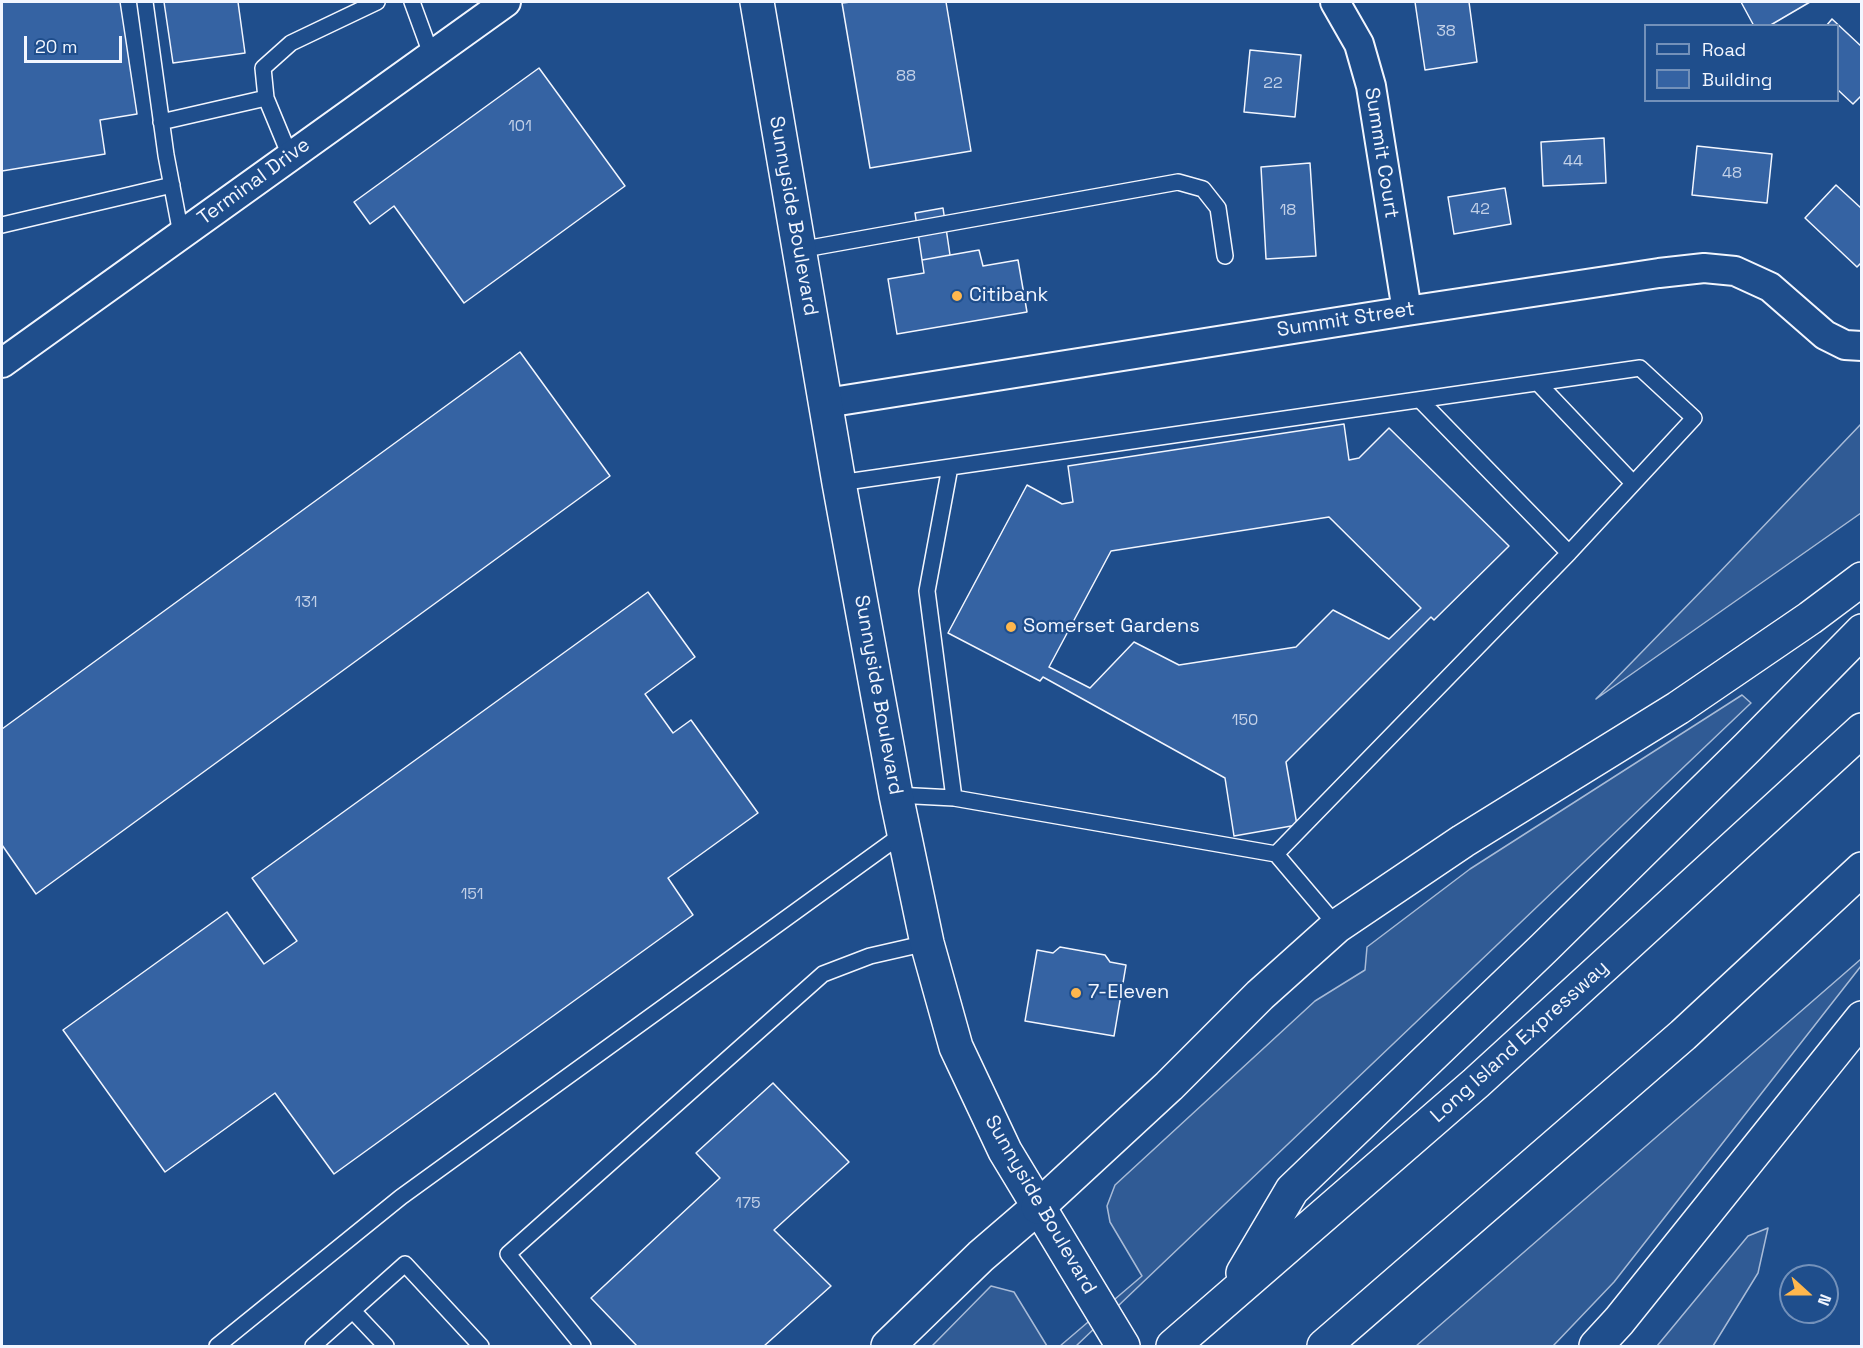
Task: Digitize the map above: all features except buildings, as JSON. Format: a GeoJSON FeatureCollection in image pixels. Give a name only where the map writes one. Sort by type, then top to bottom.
{"type":"FeatureCollection","features":[{"type":"Feature","properties":{"kind":"main road","name":"Sunnyside Boulevard"},"geometry":{"type":"LineString","coordinates":[[757,2],[839,483],[896,795],[927,943],[956,1047],[1005,1151],[1122,1347]]}},
{"type":"Feature","properties":{"kind":"main road"},"geometry":{"type":"LineString","coordinates":[[888,1347],[981,1256],[1038,1207],[1169,1086],[1260,995],[1337,926],[1463,841],[1677,708],[1810,618],[1862,579]]}},
{"type":"Feature","properties":{"kind":"main road"},"geometry":{"type":"LineString","coordinates":[[1228,1297],[1293,1190],[1544,948],[1862,631]]}},
{"type":"Feature","properties":{"kind":"main road","name":"Long Island Expressway"},"geometry":{"type":"LineString","coordinates":[[1173,1347],[1476,1083],[1862,730]]}},
{"type":"Feature","properties":{"kind":"main road"},"geometry":{"type":"LineString","coordinates":[[1324,1347],[1683,1035],[1862,869]]}},
{"type":"Feature","properties":{"kind":"main road"},"geometry":{"type":"LineString","coordinates":[[1596,1347],[1862,1018]]}},
{"type":"Feature","properties":{"kind":"street","name":"Terminal Drive"},"geometry":{"type":"LineString","coordinates":[[2,363],[506,2]]}},
{"type":"Feature","properties":{"kind":"street","name":"Summit Court"},"geometry":{"type":"LineString","coordinates":[[1335,2],[1359,44],[1371,86],[1407,311]]}},
{"type":"Feature","properties":{"kind":"street","name":"Summit Street"},"geometry":{"type":"LineString","coordinates":[[826,404],[1407,311],[1704,268],[1735,271],[1770,287],[1825,335],[1853,345]]}},
{"type":"Feature","properties":{"kind":"lane"},"geometry":{"type":"LineString","coordinates":[[145,2],[181,234]]}},
{"type":"Feature","properties":{"kind":"lane"},"geometry":{"type":"LineString","coordinates":[[290,156],[266,98],[263,68],[291,43],[377,2]]}},
{"type":"Feature","properties":{"kind":"lane"},"geometry":{"type":"LineString","coordinates":[[412,2],[431,54]]}},
{"type":"Feature","properties":{"kind":"lane"},"geometry":{"type":"LineString","coordinates":[[162,122],[266,98]]}},
{"type":"Feature","properties":{"kind":"lane"},"geometry":{"type":"LineString","coordinates":[[799,250],[1178,182],[1203,189],[1218,208],[1225,256]]}},
{"type":"Feature","properties":{"kind":"lane"},"geometry":{"type":"LineString","coordinates":[[2,225],[172,185]]}},
{"type":"Feature","properties":{"kind":"lane"},"geometry":{"type":"LineString","coordinates":[[839,483],[1640,368],[1694,418],[1569,553],[1276,854]]}},
{"type":"Feature","properties":{"kind":"lane"},"geometry":{"type":"LineString","coordinates":[[1538,383],[1633,483]]}},
{"type":"Feature","properties":{"kind":"lane"},"geometry":{"type":"LineString","coordinates":[[1420,400],[1569,553]]}},
{"type":"Feature","properties":{"kind":"lane"},"geometry":{"type":"LineString","coordinates":[[950,467],[927,591],[954,798]]}},
{"type":"Feature","properties":{"kind":"lane"},"geometry":{"type":"LineString","coordinates":[[896,795],[954,798],[1276,854],[1337,926]]}},
{"type":"Feature","properties":{"kind":"lane"},"geometry":{"type":"LineString","coordinates":[[217,1347],[401,1197],[904,833]]}},
{"type":"Feature","properties":{"kind":"lane"},"geometry":{"type":"LineString","coordinates":[[583,1347],[508,1254],[823,974],[870,956],[927,943]]}},
{"type":"Feature","properties":{"kind":"lane"},"geometry":{"type":"LineString","coordinates":[[313,1347],[405,1264],[482,1347]]}},
{"type":"Feature","properties":{"kind":"lane"},"geometry":{"type":"LineString","coordinates":[[353,1311],[386,1347]]}},
{"type":"Feature","properties":{"kind":"shaded area"},"geometry":{"type":"Polygon","coordinates":[[[1861,424],[1861,513],[1596,699],[1715,577],[1861,424]]]}},
{"type":"Feature","properties":{"kind":"shaded area"},"geometry":{"type":"Polygon","coordinates":[[[1742,695],[1751,703],[1076,1346],[1060,1346],[1142,1276],[1110,1222],[1107,1206],[1115,1185],[1315,1001],[1365,970],[1367,947],[1470,869],[1742,695]]]}},
{"type":"Feature","properties":{"kind":"shaded area"},"geometry":{"type":"Polygon","coordinates":[[[1861,959],[1861,966],[1614,1282],[1553,1346],[1416,1346],[1861,959]]]}},
{"type":"Feature","properties":{"kind":"shaded area"},"geometry":{"type":"Polygon","coordinates":[[[1768,1228],[1758,1273],[1713,1346],[1657,1346],[1748,1236],[1768,1228]]]}},
{"type":"Feature","properties":{"kind":"shaded area"},"geometry":{"type":"Polygon","coordinates":[[[991,1286],[1014,1292],[1047,1346],[932,1346],[991,1286]]]}},
{"type":"Feature","properties":{"kind":"place","name":"Citibank"},"geometry":{"type":"Point","coordinates":[957,296]}},
{"type":"Feature","properties":{"kind":"place","name":"Somerset Gardens"},"geometry":{"type":"Point","coordinates":[1011,627]}},
{"type":"Feature","properties":{"kind":"place","name":"7-Eleven"},"geometry":{"type":"Point","coordinates":[1076,993]}}]}
